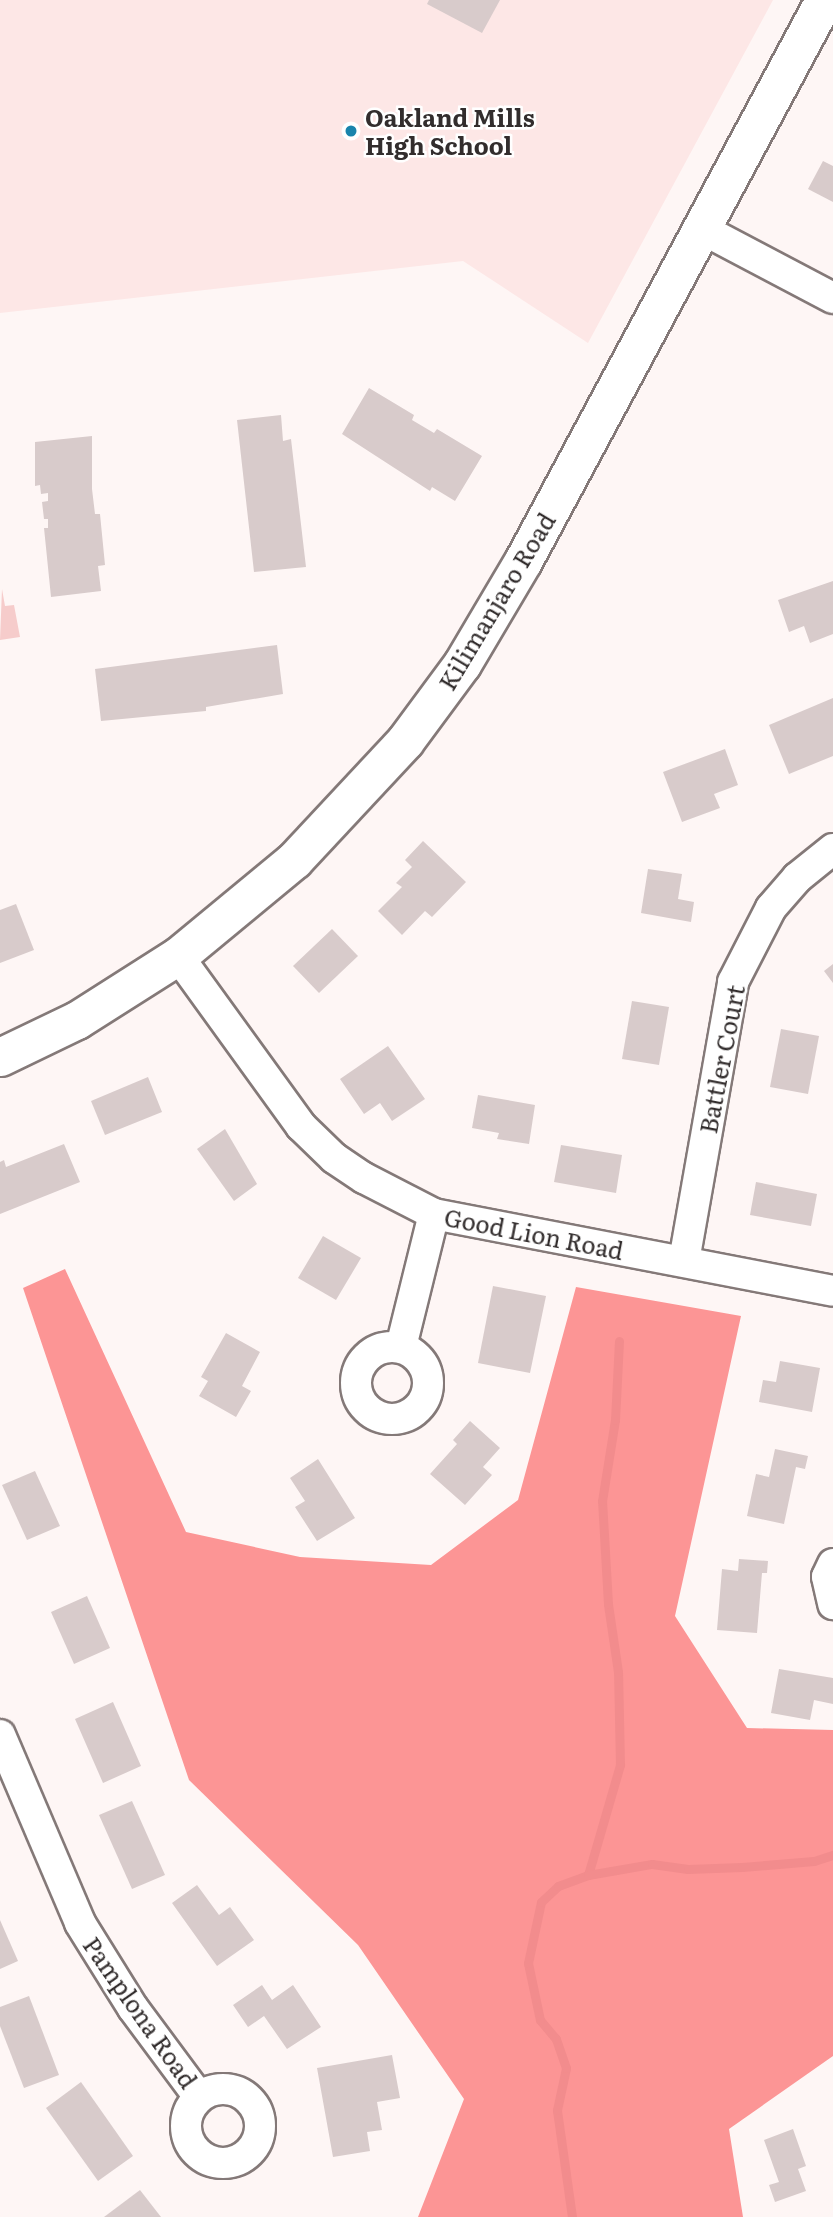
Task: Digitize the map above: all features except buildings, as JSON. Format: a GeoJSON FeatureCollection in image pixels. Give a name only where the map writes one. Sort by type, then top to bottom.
{"type":"FeatureCollection","features":[{"type":"Feature","properties":{"kind":"street","name":"Kilimanjaro Road"},"geometry":{"type":"LineString","coordinates":[[0,1057],[77,1020],[178,956],[294,860],[345,810],[405,741],[453,675],[575,468],[824,0]]}},
{"type":"Feature","properties":{"kind":"street"},"geometry":{"type":"LineString","coordinates":[[702,229],[833,298]]}},
{"type":"Feature","properties":{"kind":"street","name":"Battler Court"},"geometry":{"type":"LineString","coordinates":[[684,1261],[733,982],[772,908],[797,878],[833,849]]}},
{"type":"Feature","properties":{"kind":"street","name":"Good Lion Road"},"geometry":{"type":"LineString","coordinates":[[178,956],[301,1126],[334,1158],[364,1178],[434,1214],[833,1291]]}},
{"type":"Feature","properties":{"kind":"street"},"geometry":{"type":"LineString","coordinates":[[401,1348],[434,1214]]}},
{"type":"Feature","properties":{"kind":"street"},"geometry":{"type":"LineString","coordinates":[[833,1564],[827,1577],[833,1604]]}},
{"type":"Feature","properties":{"kind":"street","name":"Pamplona Road"},"geometry":{"type":"LineString","coordinates":[[0,1735],[80,1923],[119,1987],[199,2097]]}},
{"type":"Feature","properties":{"kind":"shaded area","name":"Oakland Mills High School"},"geometry":{"type":"Polygon","coordinates":[[[0,0],[773,0],[588,343],[463,261],[0,313],[0,0]]]}},
{"type":"Feature","properties":{"kind":"shaded area"},"geometry":{"type":"Polygon","coordinates":[[[2,589],[5,606],[14,605],[20,637],[0,640],[2,589]]]}},
{"type":"Feature","properties":{"kind":"shaded area"},"geometry":{"type":"Polygon","coordinates":[[[65,1269],[186,1532],[300,1557],[431,1565],[518,1500],[576,1287],[741,1316],[675,1616],[747,1728],[833,1730],[833,2056],[729,2129],[743,2217],[418,2217],[464,2099],[358,1945],[189,1780],[23,1288],[65,1269]]]}},
{"type":"Feature","properties":{"kind":"waterway"},"geometry":{"type":"LineString","coordinates":[[588,1875],[620,1765],[618,1672],[608,1604],[602,1501],[615,1420],[619,1341]]}},
{"type":"Feature","properties":{"kind":"waterway"},"geometry":{"type":"LineString","coordinates":[[572,2217],[557,2110],[566,2068],[556,2039],[540,2020],[528,1963],[541,1902],[558,1886],[588,1875],[652,1864],[688,1869],[742,1867],[814,1861],[833,1855]]}},
{"type":"Feature","properties":{"kind":"place","name":"Oakland Mills High School"},"geometry":{"type":"Point","coordinates":[351,131]}}]}
